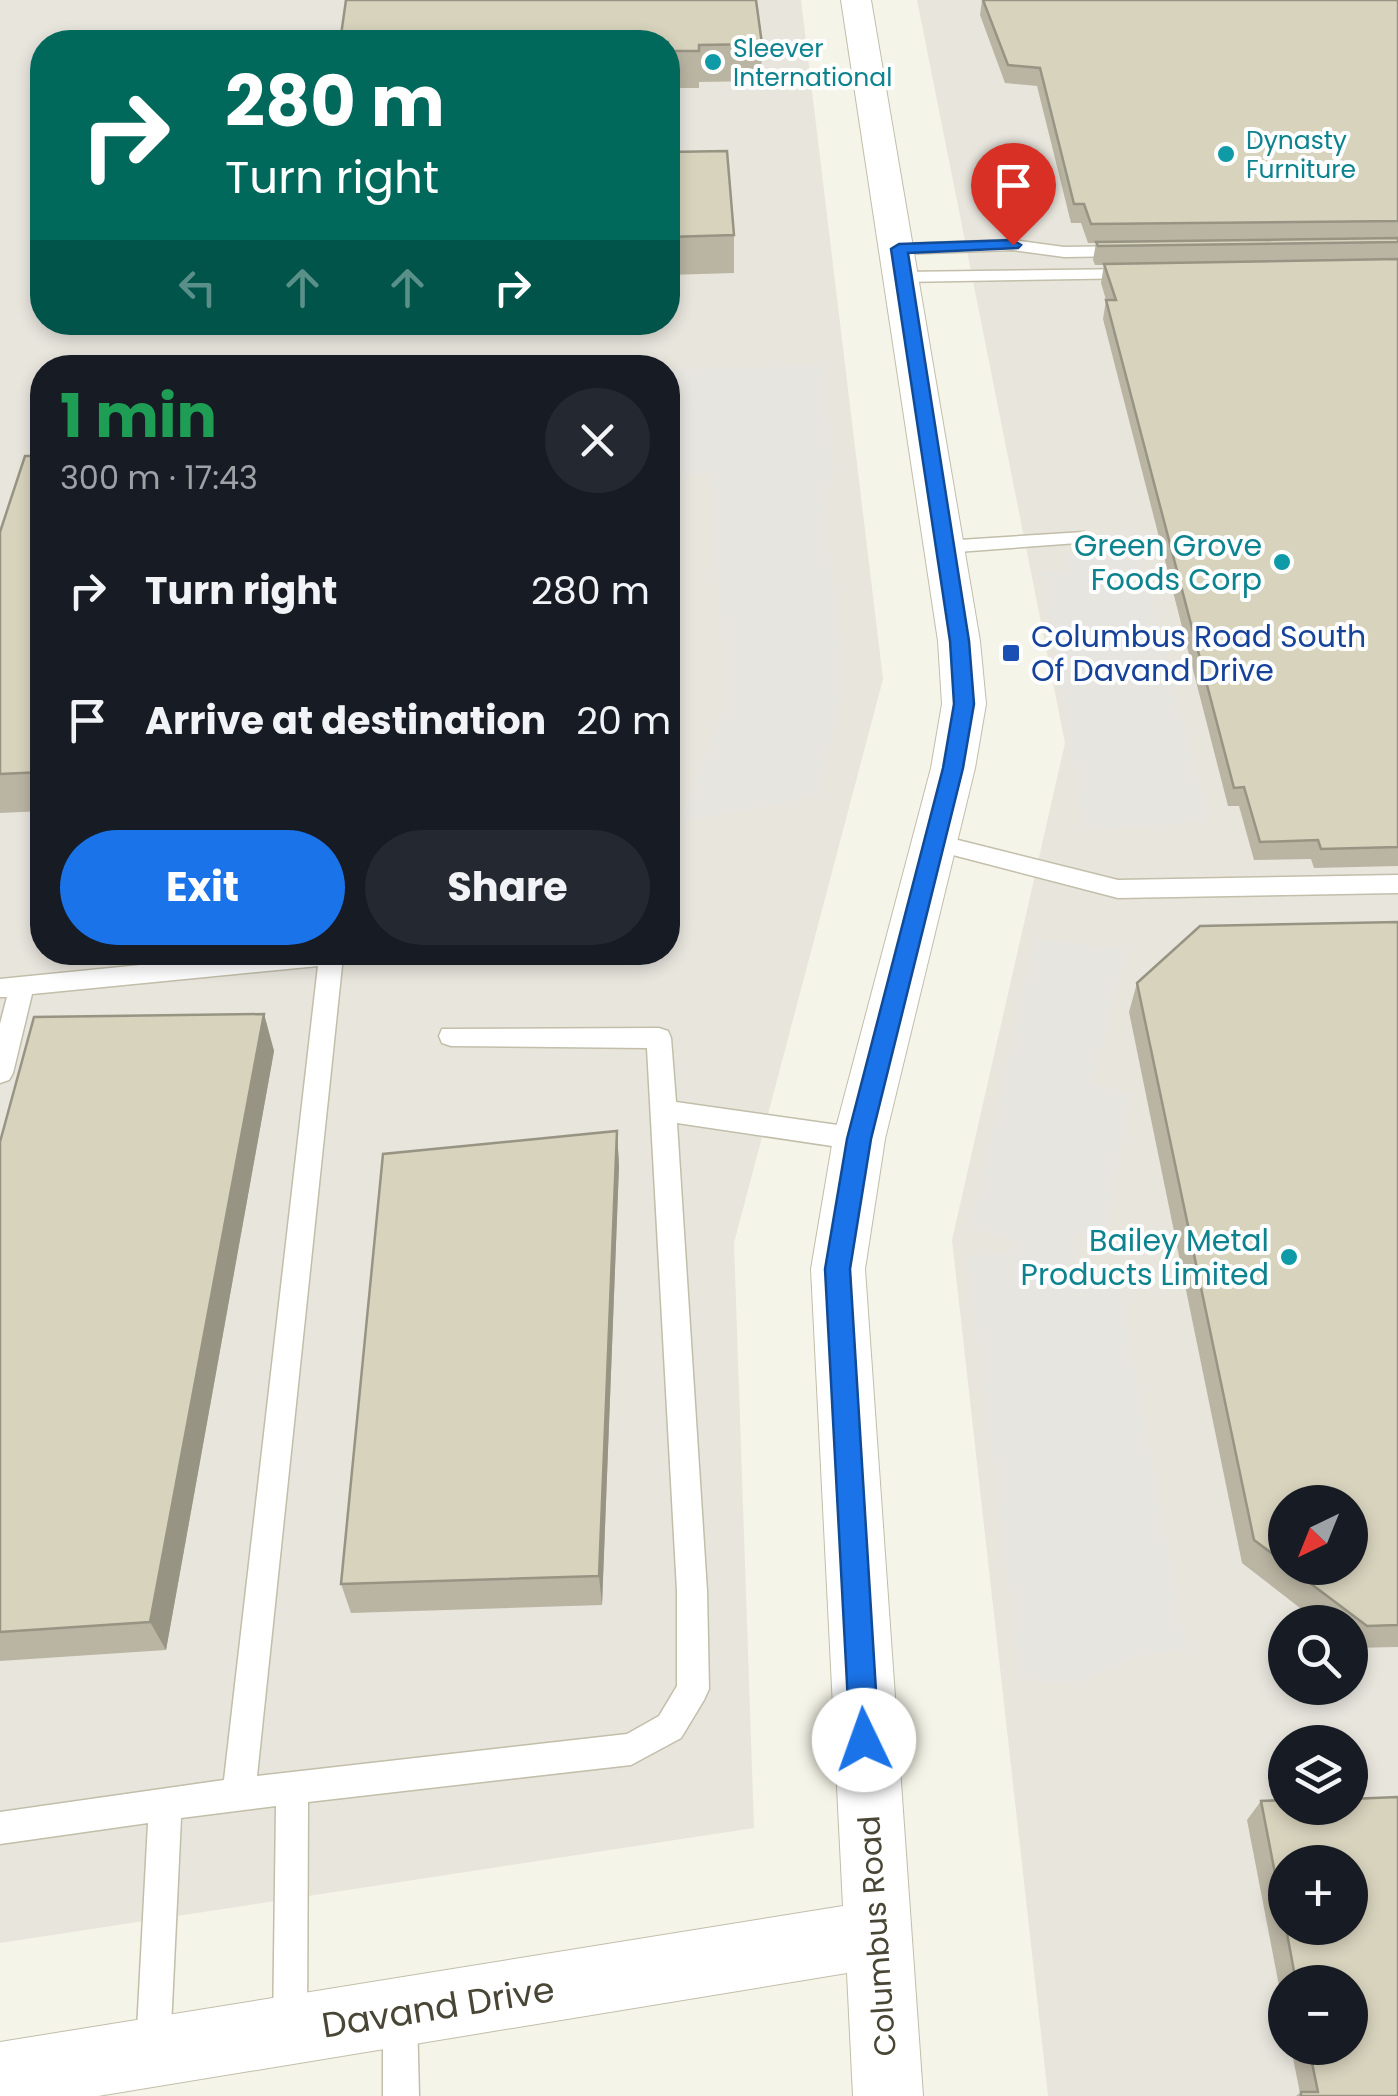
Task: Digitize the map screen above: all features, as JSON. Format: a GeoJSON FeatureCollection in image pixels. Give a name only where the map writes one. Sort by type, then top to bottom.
{"type":"FeatureCollection","features":[{"type":"Feature","properties":{"kind":"street","name":"Columbus Road"},"geometry":{"type":"LineString","coordinates":[[856,0],[944,547],[964,704],[934,842],[859,1139],[838,1269],[888,2096]]}},
{"type":"Feature","properties":{"kind":"street","name":"Davand Drive"},"geometry":{"type":"LineString","coordinates":[[0,2076],[876,1935]]}},
{"type":"Feature","properties":{"kind":"lane"},"geometry":{"type":"LineString","coordinates":[[900,263],[1013,245],[1064,252],[1142,251]]}},
{"type":"Feature","properties":{"kind":"lane"},"geometry":{"type":"LineString","coordinates":[[900,263],[1160,273]]}},
{"type":"Feature","properties":{"kind":"lane"},"geometry":{"type":"LineString","coordinates":[[944,547],[1084,538]]}},
{"type":"Feature","properties":{"kind":"lane"},"geometry":{"type":"LineString","coordinates":[[934,842],[1118,889],[1398,884]]}},
{"type":"Feature","properties":{"kind":"lane"},"geometry":{"type":"LineString","coordinates":[[0,1072],[11,987],[239,965]]}},
{"type":"Feature","properties":{"kind":"lane"},"geometry":{"type":"LineString","coordinates":[[239,1794],[331,965]]}},
{"type":"Feature","properties":{"kind":"lane"},"geometry":{"type":"LineString","coordinates":[[0,1828],[239,1794],[630,1749],[670,1727],[693,1689],[692,1591],[659,1038],[452,1036]]}},
{"type":"Feature","properties":{"kind":"lane"},"geometry":{"type":"LineString","coordinates":[[664,1111],[859,1139]]}},
{"type":"Feature","properties":{"kind":"lane"},"geometry":{"type":"LineString","coordinates":[[290,2032],[292,1788]]}},
{"type":"Feature","properties":{"kind":"lane"},"geometry":{"type":"LineString","coordinates":[[152,2052],[165,1805]]}},
{"type":"Feature","properties":{"kind":"lane"},"geometry":{"type":"LineString","coordinates":[[400,2014],[401,2096]]}},
{"type":"Feature","properties":{"kind":"shaded area"},"geometry":{"type":"Polygon","coordinates":[[[0,0],[801,0],[883,679],[734,1243],[754,1828],[0,1943],[0,0]]]}},
{"type":"Feature","properties":{"kind":"shaded area"},"geometry":{"type":"Polygon","coordinates":[[[917,0],[1398,0],[1398,2096],[1048,2096],[952,1240],[1065,743],[917,0]]]}},
{"type":"Feature","properties":{"kind":"shaded area"},"geometry":{"type":"Polygon","coordinates":[[[824,367],[833,471],[824,509],[844,681],[817,796],[680,822],[726,706],[712,475],[680,476],[680,369],[824,367]]]}},
{"type":"Feature","properties":{"kind":"shaded area"},"geometry":{"type":"Polygon","coordinates":[[[1065,555],[1138,557],[1209,821],[1085,830],[1041,571],[1068,570],[1065,555]]]}},
{"type":"Feature","properties":{"kind":"shaded area"},"geometry":{"type":"Polygon","coordinates":[[[1035,939],[1126,950],[1092,1084],[1129,1094],[1105,1242],[1075,1234],[1074,1271],[1117,1278],[1186,1651],[1151,1652],[1071,1684],[1021,1678],[967,1256],[1009,1255],[1011,1239],[971,1228],[1035,939]]]}},
{"type":"Feature","properties":{"kind":"building","name":"Sleever International"},"geometry":{"type":"Polygon","coordinates":[[[346,0],[756,0],[762,44],[699,45],[699,51],[680,51],[680,30],[342,30],[346,0]]]}},
{"type":"Feature","properties":{"kind":"building","name":"Dynasty Furniture"},"geometry":{"type":"Polygon","coordinates":[[[983,0],[1398,0],[1398,221],[1091,224],[1084,204],[1074,204],[1040,68],[1008,65],[983,0]]]}},
{"type":"Feature","properties":{"kind":"building"},"geometry":{"type":"Polygon","coordinates":[[[727,151],[734,235],[680,237],[680,152],[727,151]]]}},
{"type":"Feature","properties":{"kind":"building"},"geometry":{"type":"Polygon","coordinates":[[[1398,238],[1398,242],[1098,246],[1096,242],[1398,238]]]}},
{"type":"Feature","properties":{"kind":"building","name":"Green Grove Foods Corp"},"geometry":{"type":"Polygon","coordinates":[[[1398,259],[1398,847],[1321,849],[1318,840],[1260,842],[1244,787],[1234,788],[1106,300],[1116,300],[1104,264],[1398,259]]]}},
{"type":"Feature","properties":{"kind":"building"},"geometry":{"type":"Polygon","coordinates":[[[25,456],[30,456],[30,773],[0,774],[0,532],[25,456]]]}},
{"type":"Feature","properties":{"kind":"building","name":"Bailey Metal Products Limited"},"geometry":{"type":"Polygon","coordinates":[[[1398,922],[1398,1625],[1368,1626],[1368,1605],[1339,1605],[1313,1585],[1368,1585],[1368,1485],[1268,1485],[1268,1550],[1254,1540],[1137,983],[1200,926],[1398,922]]]}},
{"type":"Feature","properties":{"kind":"building"},"geometry":{"type":"Polygon","coordinates":[[[264,1014],[150,1622],[0,1632],[0,1142],[34,1017],[264,1014]]]}},
{"type":"Feature","properties":{"kind":"building"},"geometry":{"type":"Polygon","coordinates":[[[617,1131],[599,1576],[341,1584],[383,1154],[617,1131]]]}},
{"type":"Feature","properties":{"kind":"building"},"geometry":{"type":"Polygon","coordinates":[[[1398,1797],[1398,2096],[1301,2096],[1301,2092],[1318,2092],[1312,2065],[1368,2065],[1368,1965],[1293,1965],[1289,1945],[1368,1945],[1368,1845],[1270,1845],[1261,1801],[1268,1801],[1268,1825],[1368,1825],[1368,1798],[1398,1797]]]}},
{"type":"Feature","properties":{"kind":"place","name":"Sleever International"},"geometry":{"type":"Point","coordinates":[713,62]}},
{"type":"Feature","properties":{"kind":"place","name":"Dynasty Furniture"},"geometry":{"type":"Point","coordinates":[1226,154]}},
{"type":"Feature","properties":{"kind":"place","name":"Green Grove Foods Corp"},"geometry":{"type":"Point","coordinates":[1282,562]}},
{"type":"Feature","properties":{"kind":"place","name":"Columbus Road South Of Davand Drive"},"geometry":{"type":"Point","coordinates":[1011,653]}},
{"type":"Feature","properties":{"kind":"place","name":"Bailey Metal Products Limited"},"geometry":{"type":"Point","coordinates":[1289,1257]}},
{"type":"Feature","properties":{"kind":"route"},"geometry":{"type":"LineString","coordinates":[[864,1740],[838,1269],[859,1139],[953,768],[964,704],[959,641],[899,249],[1013,245]]}}]}
